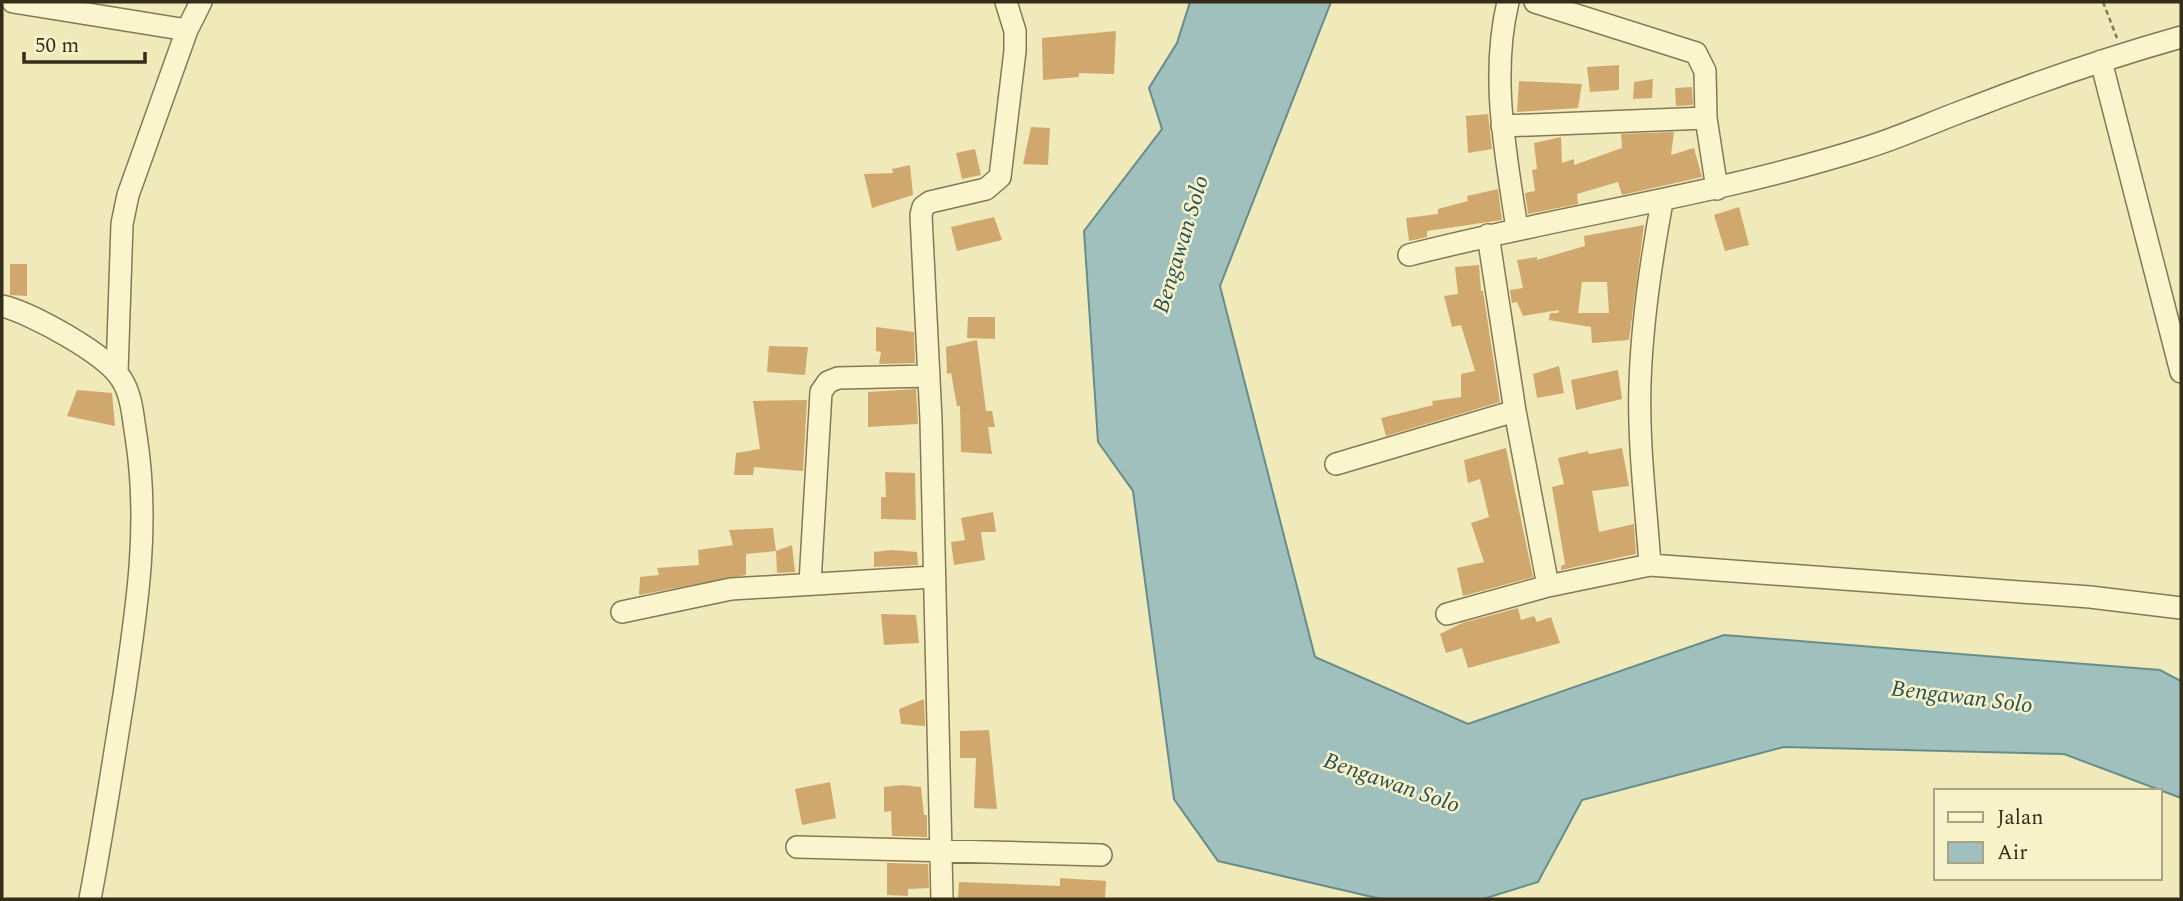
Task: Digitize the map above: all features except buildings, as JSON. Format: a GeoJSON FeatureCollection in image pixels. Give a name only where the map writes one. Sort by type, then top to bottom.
{"type":"FeatureCollection","features":[{"type":"Feature","properties":{"kind":"street"},"geometry":{"type":"LineString","coordinates":[[13,2],[187,30]]}},
{"type":"Feature","properties":{"kind":"street"},"geometry":{"type":"LineString","coordinates":[[90,899],[136,613],[144,517],[130,399],[117,372],[122,224],[128,195],[187,30],[201,2]]}},
{"type":"Feature","properties":{"kind":"street"},"geometry":{"type":"LineString","coordinates":[[942,899],[929,376],[922,215],[923,207],[930,202],[986,189],[1000,177],[1016,40],[1006,2]]}},
{"type":"Feature","properties":{"kind":"street"},"geometry":{"type":"LineString","coordinates":[[1508,2],[1500,61],[1502,126],[1517,229]]}},
{"type":"Feature","properties":{"kind":"street"},"geometry":{"type":"LineString","coordinates":[[1535,2],[1696,53],[1705,71],[1706,118],[1717,189]]}},
{"type":"Feature","properties":{"kind":"street"},"geometry":{"type":"LineString","coordinates":[[1409,255],[1488,235],[1662,202],[1864,149],[2123,53],[2181,37]]}},
{"type":"Feature","properties":{"kind":"street"},"geometry":{"type":"LineString","coordinates":[[2101,61],[2181,372]]}},
{"type":"Feature","properties":{"kind":"street"},"geometry":{"type":"LineString","coordinates":[[1502,126],[1706,118]]}},
{"type":"Feature","properties":{"kind":"street"},"geometry":{"type":"LineString","coordinates":[[1650,565],[1641,446],[1640,383],[1650,276],[1662,202]]}},
{"type":"Feature","properties":{"kind":"street"},"geometry":{"type":"LineString","coordinates":[[1488,235],[1515,411],[1548,586]]}},
{"type":"Feature","properties":{"kind":"street"},"geometry":{"type":"LineString","coordinates":[[2,306],[29,314],[53,327],[117,372]]}},
{"type":"Feature","properties":{"kind":"street"},"geometry":{"type":"LineString","coordinates":[[810,583],[818,402],[824,387],[833,379],[845,377],[929,376]]}},
{"type":"Feature","properties":{"kind":"street"},"geometry":{"type":"LineString","coordinates":[[1336,464],[1515,411]]}},
{"type":"Feature","properties":{"kind":"street"},"geometry":{"type":"LineString","coordinates":[[1447,614],[1548,586],[1650,565],[2090,597],[2181,608]]}},
{"type":"Feature","properties":{"kind":"street"},"geometry":{"type":"LineString","coordinates":[[622,612],[731,589],[933,577]]}},
{"type":"Feature","properties":{"kind":"street"},"geometry":{"type":"LineString","coordinates":[[797,847],[1101,855]]}},
{"type":"Feature","properties":{"kind":"path"},"geometry":{"type":"LineString","coordinates":[[2103,2],[2123,53]]}},
{"type":"Feature","properties":{"kind":"water","name":"Bengawan Solo"},"geometry":{"type":"Polygon","coordinates":[[[1190,2],[1331,2],[1220,286],[1315,657],[1468,724],[1724,635],[2160,670],[2181,681],[2181,798],[2064,754],[1784,747],[1582,800],[1538,882],[1483,899],[1381,899],[1218,861],[1174,799],[1133,491],[1098,442],[1084,231],[1162,129],[1149,88],[1177,43],[1190,2]]]}}]}
